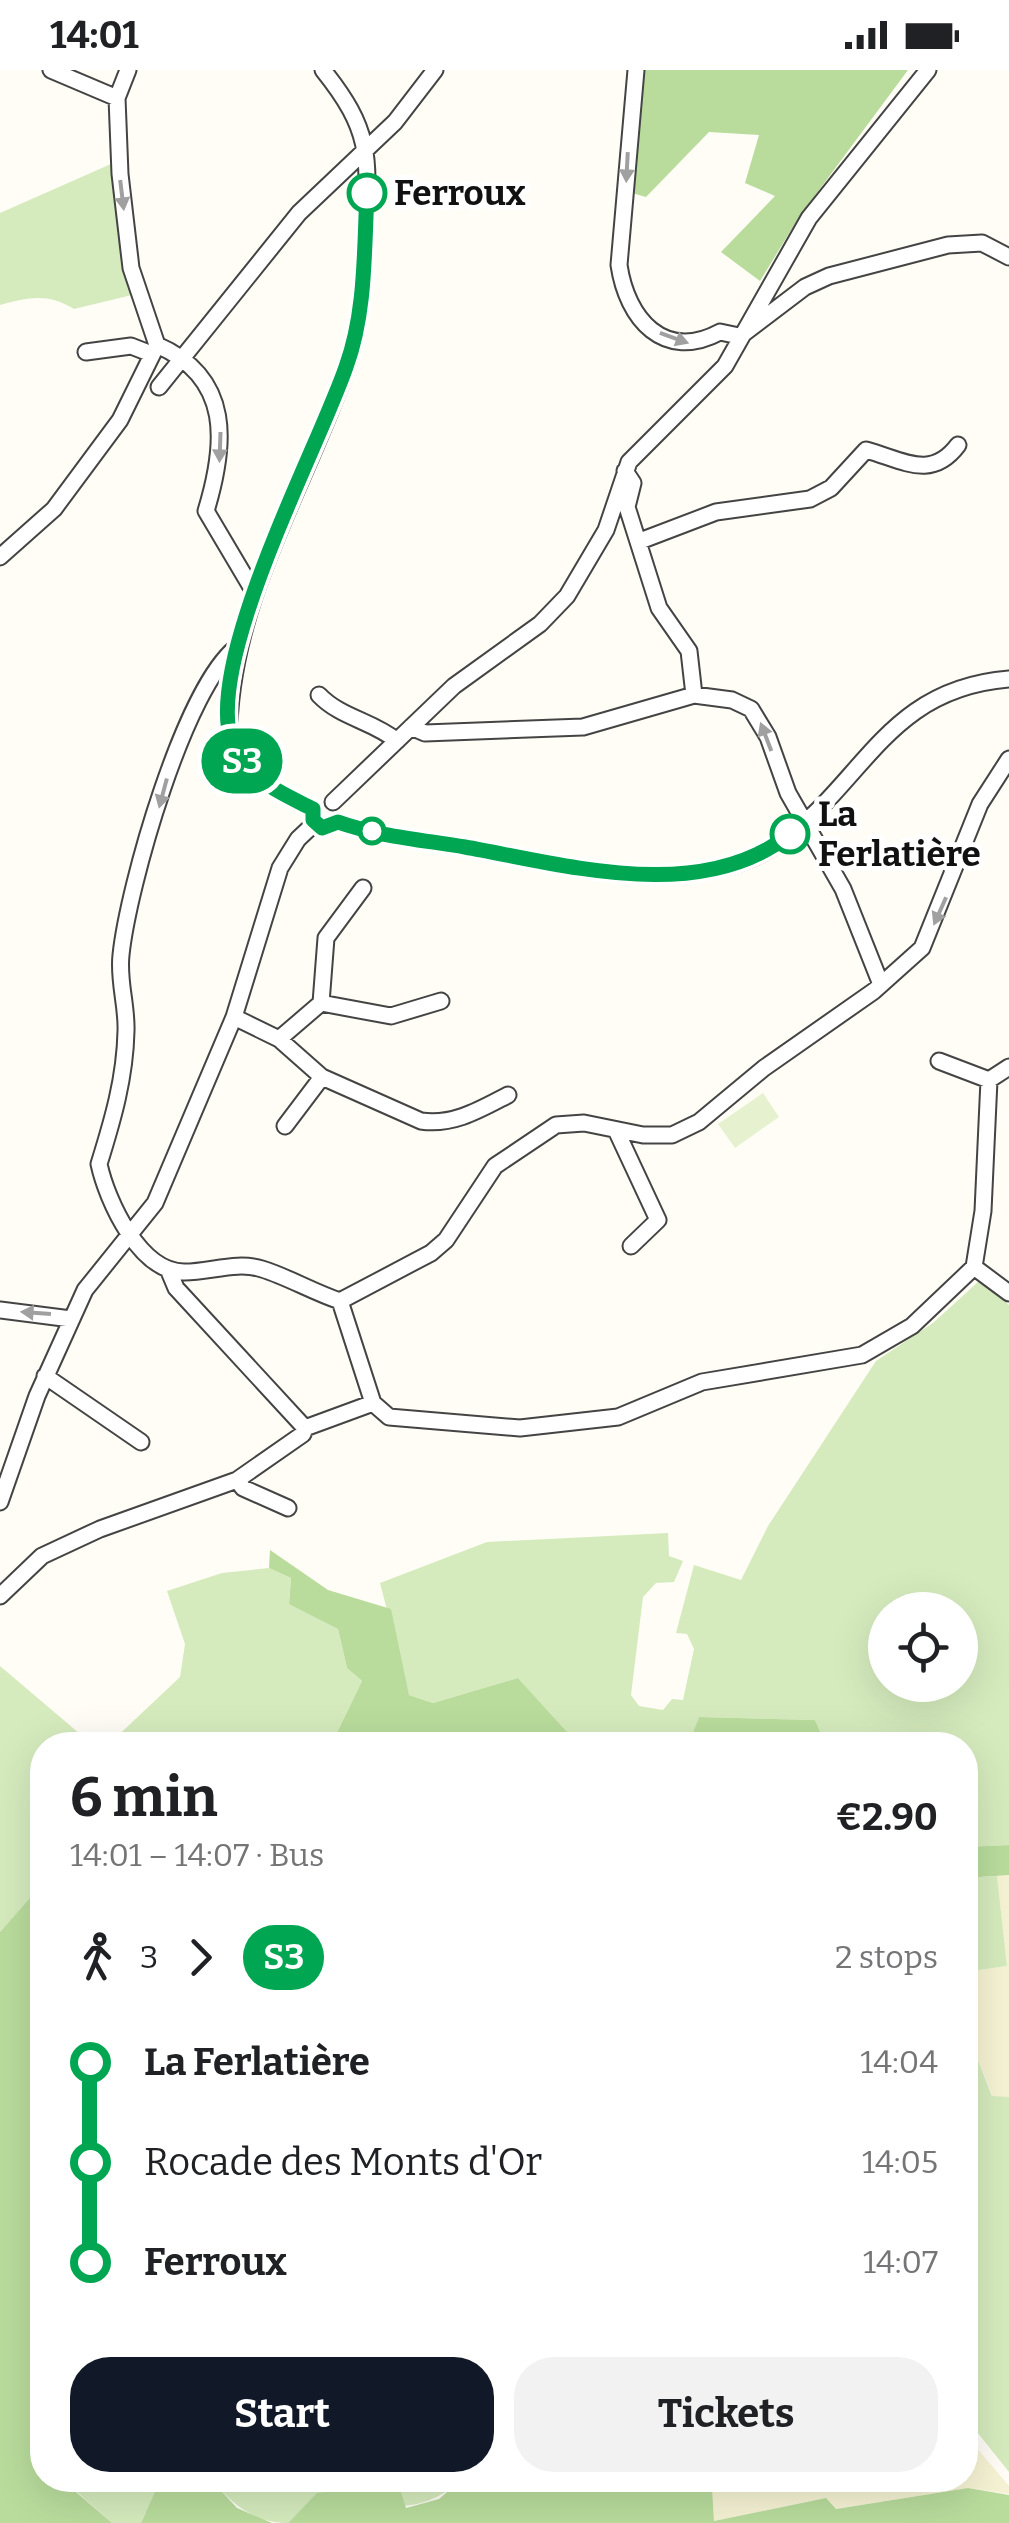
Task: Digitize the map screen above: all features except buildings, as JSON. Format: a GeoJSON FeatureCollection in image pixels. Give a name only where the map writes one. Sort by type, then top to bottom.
{"type":"FeatureCollection","features":[{"type":"Feature","properties":{"kind":"street"},"geometry":{"type":"LineString","coordinates":[[51,70],[117,98]]}},
{"type":"Feature","properties":{"kind":"street"},"geometry":{"type":"LineString","coordinates":[[2,553],[54,510],[120,420],[153,349],[131,268],[117,98],[128,70]]}},
{"type":"Feature","properties":{"kind":"street"},"geometry":{"type":"LineString","coordinates":[[323,70],[350,103],[367,148],[362,281],[347,365],[254,592],[238,646],[230,707],[232,743],[254,776],[327,828],[338,822],[533,859],[649,873],[725,868],[774,847],[901,720],[943,693],[980,681],[1009,678]]}},
{"type":"Feature","properties":{"kind":"street"},"geometry":{"type":"LineString","coordinates":[[159,387],[184,362],[299,213],[396,122],[435,70]]}},
{"type":"Feature","properties":{"kind":"street"},"geometry":{"type":"LineString","coordinates":[[636,70],[619,265],[624,294],[643,323],[676,343],[706,340],[720,332],[739,336],[806,287],[829,276],[948,245],[982,244],[1009,256]]}},
{"type":"Feature","properties":{"kind":"street"},"geometry":{"type":"LineString","coordinates":[[333,802],[463,679],[540,624],[567,596],[606,530],[625,471],[646,440],[721,371],[809,218],[928,70]]}},
{"type":"Feature","properties":{"kind":"street"},"geometry":{"type":"LineString","coordinates":[[86,352],[131,346],[153,349],[184,362],[202,380],[221,420],[221,460],[206,511],[254,592]]}},
{"type":"Feature","properties":{"kind":"street"},"geometry":{"type":"LineString","coordinates":[[640,541],[716,512],[810,499],[831,488],[866,450],[930,468],[946,462],[958,445]]}},
{"type":"Feature","properties":{"kind":"street"},"geometry":{"type":"LineString","coordinates":[[625,471],[633,483],[627,507],[659,608],[689,651],[694,695]]}},
{"type":"Feature","properties":{"kind":"street"},"geometry":{"type":"LineString","coordinates":[[238,646],[223,656],[175,754],[140,864],[121,954],[124,1080],[99,1164],[142,1251],[168,1269],[182,1273],[260,1268],[340,1301]]}},
{"type":"Feature","properties":{"kind":"street"},"geometry":{"type":"LineString","coordinates":[[319,695],[333,709],[384,730],[397,740]]}},
{"type":"Feature","properties":{"kind":"street"},"geometry":{"type":"LineString","coordinates":[[411,727],[426,734],[583,727],[694,695],[732,700],[751,710],[768,738],[788,794],[843,889],[880,982]]}},
{"type":"Feature","properties":{"kind":"street"},"geometry":{"type":"LineString","coordinates":[[340,1301],[431,1253],[446,1240],[484,1178],[556,1125],[584,1123],[672,1135],[698,1122],[922,948],[980,804],[1009,759]]}},
{"type":"Feature","properties":{"kind":"street"},"geometry":{"type":"LineString","coordinates":[[0,1502],[45,1376],[71,1318],[97,1272],[155,1203],[234,1018],[280,868],[324,801],[333,802],[338,809],[338,822]]}},
{"type":"Feature","properties":{"kind":"street"},"geometry":{"type":"LineString","coordinates":[[279,1039],[321,1003],[326,938],[362,888]]}},
{"type":"Feature","properties":{"kind":"street"},"geometry":{"type":"LineString","coordinates":[[321,1003],[391,1016],[442,1001]]}},
{"type":"Feature","properties":{"kind":"street"},"geometry":{"type":"LineString","coordinates":[[234,1018],[279,1039],[322,1077],[434,1123],[469,1115],[508,1096]]}},
{"type":"Feature","properties":{"kind":"street"},"geometry":{"type":"LineString","coordinates":[[939,1062],[989,1080]]}},
{"type":"Feature","properties":{"kind":"street"},"geometry":{"type":"LineString","coordinates":[[989,1080],[1009,1067]]}},
{"type":"Feature","properties":{"kind":"street"},"geometry":{"type":"LineString","coordinates":[[284,1126],[322,1077]]}},
{"type":"Feature","properties":{"kind":"street"},"geometry":{"type":"LineString","coordinates":[[340,1301],[372,1403],[389,1416],[520,1428],[618,1417],[702,1382],[862,1355],[912,1326],[974,1267],[983,1211],[989,1080]]}},
{"type":"Feature","properties":{"kind":"street"},"geometry":{"type":"LineString","coordinates":[[616,1130],[657,1211],[654,1227],[631,1246]]}},
{"type":"Feature","properties":{"kind":"street"},"geometry":{"type":"LineString","coordinates":[[974,1267],[1009,1294]]}},
{"type":"Feature","properties":{"kind":"street"},"geometry":{"type":"LineString","coordinates":[[168,1269],[176,1288],[305,1428]]}},
{"type":"Feature","properties":{"kind":"street"},"geometry":{"type":"LineString","coordinates":[[0,1310],[71,1318]]}},
{"type":"Feature","properties":{"kind":"street"},"geometry":{"type":"LineString","coordinates":[[45,1376],[141,1442]]}},
{"type":"Feature","properties":{"kind":"street"},"geometry":{"type":"LineString","coordinates":[[305,1428],[372,1403]]}},
{"type":"Feature","properties":{"kind":"street"},"geometry":{"type":"LineString","coordinates":[[0,1596],[42,1556],[74,1540],[237,1480],[304,1434],[305,1428]]}},
{"type":"Feature","properties":{"kind":"street"},"geometry":{"type":"LineString","coordinates":[[237,1480],[244,1488],[288,1508]]}},
{"type":"Feature","properties":{"kind":"shaded area"},"geometry":{"type":"Polygon","coordinates":[[[1009,1875],[1009,2097],[993,2097],[978,2060],[978,1970],[1007,1966],[997,1876],[1009,1875]]]}},
{"type":"Feature","properties":{"kind":"shaded area"},"geometry":{"type":"Polygon","coordinates":[[[978,2449],[1009,2486],[1009,2494],[978,2489],[978,2449]]]}},
{"type":"Feature","properties":{"kind":"shaded area"},"geometry":{"type":"Polygon","coordinates":[[[712,2492],[943,2492],[835,2509],[826,2498],[714,2521],[712,2492]]]}},
{"type":"Feature","properties":{"kind":"green space"},"geometry":{"type":"Polygon","coordinates":[[[639,70],[908,70],[799,217],[760,281],[721,252],[775,196],[745,183],[759,135],[709,132],[646,197],[632,193],[639,70]]]}},
{"type":"Feature","properties":{"kind":"green space"},"geometry":{"type":"Polygon","coordinates":[[[111,164],[136,294],[74,309],[56,300],[38,298],[0,305],[0,213],[111,164]]]}},
{"type":"Feature","properties":{"kind":"green space"},"geometry":{"type":"Polygon","coordinates":[[[763,1093],[779,1117],[735,1148],[718,1124],[763,1093]]]}},
{"type":"Feature","properties":{"kind":"green space"},"geometry":{"type":"Polygon","coordinates":[[[979,1281],[1009,1305],[1009,1845],[978,1846],[978,1732],[820,1732],[815,1720],[699,1717],[693,1732],[567,1732],[518,1678],[433,1703],[409,1695],[380,1583],[487,1542],[668,1533],[669,1556],[683,1561],[674,1582],[656,1583],[643,1597],[631,1695],[639,1706],[663,1710],[672,1699],[683,1700],[694,1649],[687,1634],[676,1633],[694,1565],[741,1580],[768,1526],[876,1361],[933,1323],[979,1281]]]}},
{"type":"Feature","properties":{"kind":"green space"},"geometry":{"type":"Polygon","coordinates":[[[270,1550],[328,1590],[391,1609],[409,1695],[433,1703],[518,1678],[567,1732],[337,1732],[362,1681],[347,1668],[338,1629],[289,1604],[291,1578],[269,1568],[270,1550]]]}},
{"type":"Feature","properties":{"kind":"green space"},"geometry":{"type":"Polygon","coordinates":[[[269,1568],[291,1578],[289,1603],[338,1629],[347,1668],[362,1681],[337,1732],[122,1732],[180,1677],[185,1644],[167,1591],[222,1573],[269,1568]]]}},
{"type":"Feature","properties":{"kind":"green space"},"geometry":{"type":"Polygon","coordinates":[[[0,1666],[78,1732],[30,1732],[30,1898],[0,1932],[0,1666]]]}},
{"type":"Feature","properties":{"kind":"green space"},"geometry":{"type":"Polygon","coordinates":[[[699,1717],[815,1720],[820,1732],[693,1732],[699,1717]]]}},
{"type":"Feature","properties":{"kind":"green space"},"geometry":{"type":"Polygon","coordinates":[[[1009,1845],[1009,1875],[978,1877],[978,1846],[1009,1845]]]}},
{"type":"Feature","properties":{"kind":"green space"},"geometry":{"type":"Polygon","coordinates":[[[997,1876],[1007,1966],[978,1970],[978,1877],[997,1876]]]}},
{"type":"Feature","properties":{"kind":"green space"},"geometry":{"type":"Polygon","coordinates":[[[30,1898],[30,2492],[76,2492],[112,2523],[0,2523],[0,1932],[30,1898]]]}},
{"type":"Feature","properties":{"kind":"green space"},"geometry":{"type":"Polygon","coordinates":[[[978,2060],[992,2096],[1009,2097],[1009,2472],[978,2433],[978,2060]]]}},
{"type":"Feature","properties":{"kind":"green space"},"geometry":{"type":"Polygon","coordinates":[[[978,2490],[1009,2495],[1009,2523],[288,2523],[317,2493],[401,2492],[406,2508],[439,2499],[447,2492],[712,2492],[714,2521],[826,2498],[836,2509],[978,2490]]]}},
{"type":"Feature","properties":{"kind":"green space"},"geometry":{"type":"Polygon","coordinates":[[[77,2492],[155,2492],[141,2523],[112,2523],[77,2492]]]}},
{"type":"Feature","properties":{"kind":"green space"},"geometry":{"type":"Polygon","coordinates":[[[155,2492],[222,2492],[237,2508],[272,2523],[141,2523],[155,2492]]]}},
{"type":"Feature","properties":{"kind":"green space"},"geometry":{"type":"Polygon","coordinates":[[[223,2492],[445,2492],[427,2501],[393,2506],[318,2493],[288,2523],[265,2520],[223,2492]]]}},
{"type":"Feature","properties":{"kind":"bus line","name":"S3"},"geometry":{"type":"LineString","coordinates":[[367,193],[358,320],[347,365],[245,615],[238,646],[229,725],[232,743],[243,762],[254,776],[313,809],[313,820],[322,828],[338,822],[371,831],[618,872],[725,868],[774,847],[790,834]]}},
{"type":"Feature","properties":{"kind":"place","name":"Ferroux"},"geometry":{"type":"Point","coordinates":[367,193]}},
{"type":"Feature","properties":{"kind":"place","name":"La Ferlatière"},"geometry":{"type":"Point","coordinates":[790,834]}}]}
